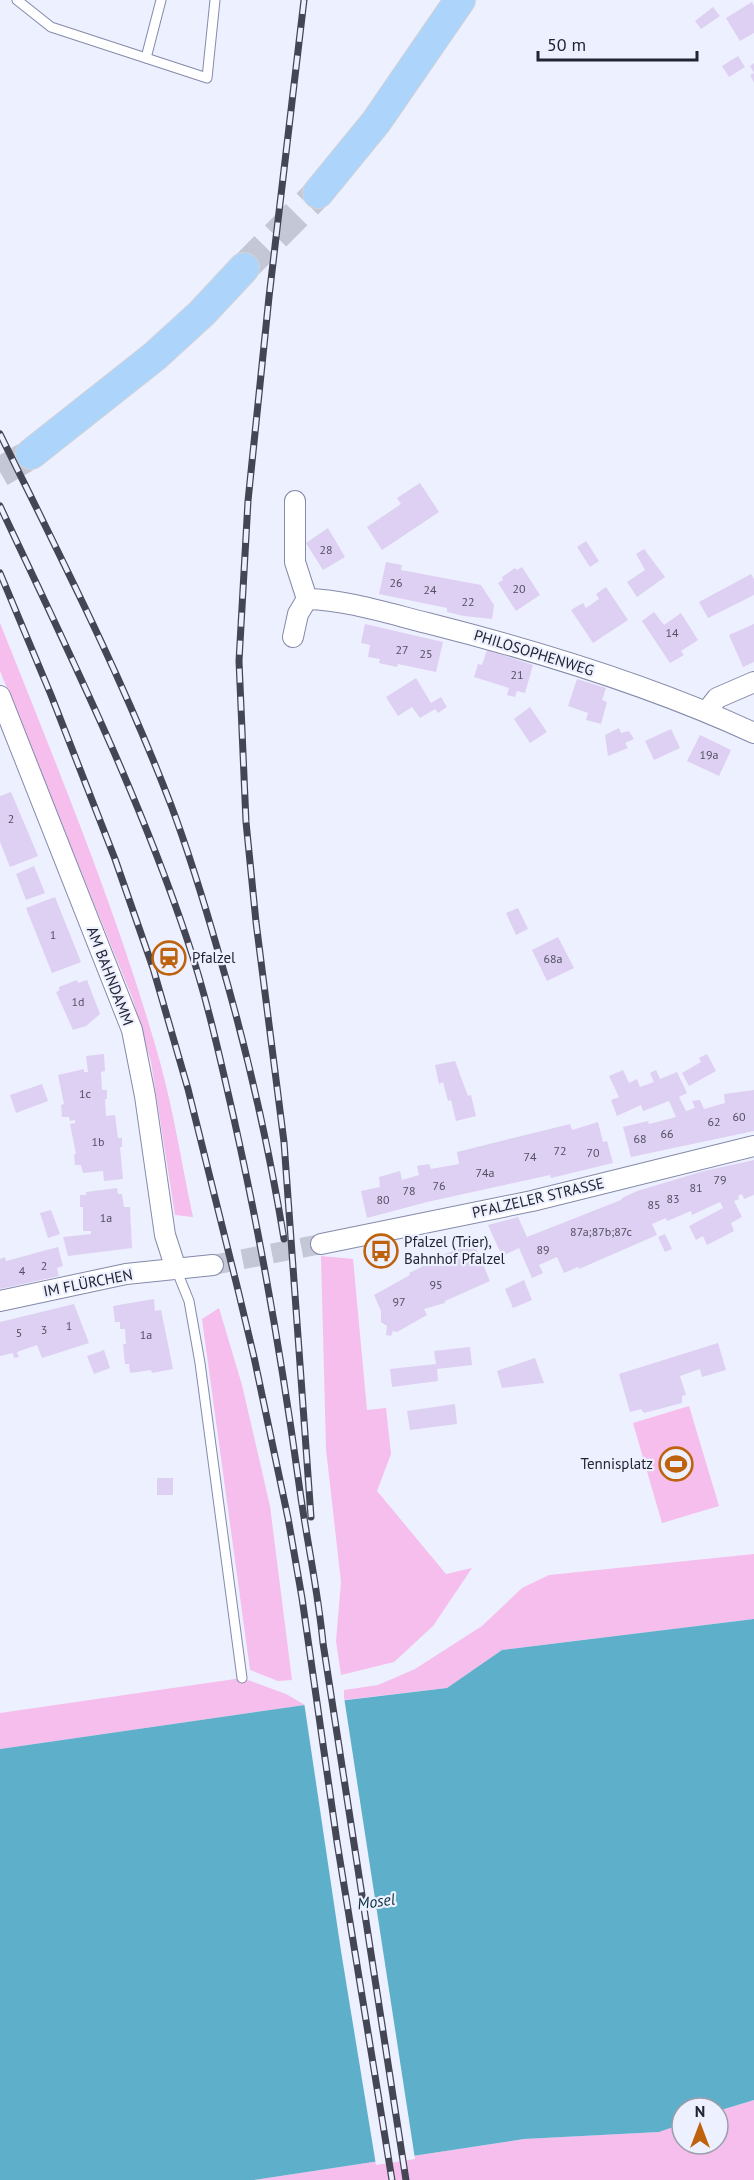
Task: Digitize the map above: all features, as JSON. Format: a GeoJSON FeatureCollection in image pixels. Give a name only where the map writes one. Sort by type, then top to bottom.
{"type":"FeatureCollection","features":[{"type":"Feature","properties":{"kind":"main road"},"geometry":{"type":"LineString","coordinates":[[318,193],[376,122],[460,0]]}},
{"type":"Feature","properties":{"kind":"main road"},"geometry":{"type":"LineString","coordinates":[[31,454],[154,356],[202,313],[244,268]]}},
{"type":"Feature","properties":{"kind":"street"},"geometry":{"type":"LineString","coordinates":[[293,638],[298,614],[306,599],[295,562],[295,501]]}},
{"type":"Feature","properties":{"kind":"street","name":"PHILOSOPHENWEG"},"geometry":{"type":"LineString","coordinates":[[306,599],[331,599],[469,634],[626,682],[707,711],[754,733]]}},
{"type":"Feature","properties":{"kind":"street"},"geometry":{"type":"LineString","coordinates":[[707,711],[717,698],[754,682]]}},
{"type":"Feature","properties":{"kind":"street","name":"AM BAHNDAMM"},"geometry":{"type":"LineString","coordinates":[[0,696],[132,1030],[145,1096],[165,1234],[176,1269]]}},
{"type":"Feature","properties":{"kind":"street","name":"PFALZELER STRASSE"},"geometry":{"type":"LineString","coordinates":[[321,1244],[532,1201],[754,1146]]}},
{"type":"Feature","properties":{"kind":"street"},"geometry":{"type":"LineString","coordinates":[[176,1269],[213,1265]]}},
{"type":"Feature","properties":{"kind":"street","name":"IM FLÜRCHEN"},"geometry":{"type":"LineString","coordinates":[[0,1301],[126,1274],[176,1269]]}},
{"type":"Feature","properties":{"kind":"lane"},"geometry":{"type":"LineString","coordinates":[[16,0],[51,27],[207,78],[215,0]]}},
{"type":"Feature","properties":{"kind":"lane"},"geometry":{"type":"LineString","coordinates":[[146,58],[161,0]]}},
{"type":"Feature","properties":{"kind":"lane"},"geometry":{"type":"LineString","coordinates":[[176,1269],[189,1300],[196,1342],[242,1678]]}},
{"type":"Feature","properties":{"kind":"shaded area"},"geometry":{"type":"Polygon","coordinates":[[[0,623],[86,840],[125,950],[165,1081],[193,1217],[175,1215],[151,1062],[132,997],[0,671],[0,623]]]}},
{"type":"Feature","properties":{"kind":"shaded area"},"geometry":{"type":"Polygon","coordinates":[[[321,1256],[353,1259],[367,1410],[386,1408],[391,1454],[377,1491],[446,1574],[472,1568],[433,1626],[394,1662],[341,1675],[336,1641],[341,1582],[326,1449],[321,1256]]]}},
{"type":"Feature","properties":{"kind":"shaded area"},"geometry":{"type":"Polygon","coordinates":[[[219,1308],[242,1385],[270,1506],[292,1680],[278,1681],[250,1670],[202,1319],[219,1308]]]}},
{"type":"Feature","properties":{"kind":"shaded area","name":"Tennisplatz"},"geometry":{"type":"Polygon","coordinates":[[[689,1406],[719,1506],[662,1523],[633,1423],[689,1406]]]}},
{"type":"Feature","properties":{"kind":"shaded area"},"geometry":{"type":"Polygon","coordinates":[[[754,1554],[754,1619],[502,1650],[447,1688],[344,1700],[344,1690],[378,1685],[415,1669],[482,1626],[522,1588],[549,1575],[754,1554]]]}},
{"type":"Feature","properties":{"kind":"shaded area"},"geometry":{"type":"Polygon","coordinates":[[[242,1678],[286,1694],[305,1705],[0,1749],[0,1713],[242,1678]]]}},
{"type":"Feature","properties":{"kind":"shaded area"},"geometry":{"type":"Polygon","coordinates":[[[754,2100],[754,2180],[254,2180],[524,2139],[659,2132],[670,2128],[670,2156],[730,2156],[730,2107],[754,2100]]]}},
{"type":"Feature","properties":{"kind":"water","name":"Mosel"},"geometry":{"type":"Polygon","coordinates":[[[754,1619],[754,2100],[730,2107],[730,2096],[670,2096],[670,2128],[659,2132],[524,2139],[254,2180],[0,2180],[0,1749],[305,1705],[447,1688],[502,1650],[754,1619]]]}},
{"type":"Feature","properties":{"kind":"pier"},"geometry":{"type":"Polygon","coordinates":[[[344,1697],[415,2159],[376,2165],[304,1702],[344,1697]]]}},
{"type":"Feature","properties":{"kind":"building"},"geometry":{"type":"Polygon","coordinates":[[[752,2],[754,33],[740,41],[726,18],[752,2]]]}},
{"type":"Feature","properties":{"kind":"building"},"geometry":{"type":"Polygon","coordinates":[[[713,7],[720,16],[701,29],[695,21],[713,7]]]}},
{"type":"Feature","properties":{"kind":"building"},"geometry":{"type":"Polygon","coordinates":[[[738,56],[745,67],[729,77],[722,66],[738,56]]]}},
{"type":"Feature","properties":{"kind":"building"},"geometry":{"type":"Polygon","coordinates":[[[420,483],[439,512],[382,550],[367,527],[401,504],[397,498],[420,483]]]}},
{"type":"Feature","properties":{"kind":"building"},"geometry":{"type":"Polygon","coordinates":[[[328,528],[345,557],[323,570],[306,543],[328,528]]]}},
{"type":"Feature","properties":{"kind":"building"},"geometry":{"type":"Polygon","coordinates":[[[586,541],[599,561],[590,567],[577,547],[586,541]]]}},
{"type":"Feature","properties":{"kind":"building"},"geometry":{"type":"Polygon","coordinates":[[[644,549],[665,577],[637,597],[627,582],[645,570],[636,554],[644,549]]]}},
{"type":"Feature","properties":{"kind":"building"},"geometry":{"type":"Polygon","coordinates":[[[386,562],[402,565],[401,570],[481,585],[494,605],[492,619],[464,616],[447,612],[447,608],[379,594],[386,562]]]}},
{"type":"Feature","properties":{"kind":"building"},"geometry":{"type":"Polygon","coordinates":[[[522,567],[540,595],[516,611],[498,583],[503,580],[502,577],[515,568],[517,570],[522,567]]]}},
{"type":"Feature","properties":{"kind":"building"},"geometry":{"type":"Polygon","coordinates":[[[751,574],[754,579],[754,595],[708,618],[699,602],[751,574]]]}},
{"type":"Feature","properties":{"kind":"building"},"geometry":{"type":"Polygon","coordinates":[[[606,587],[628,620],[593,643],[571,610],[583,603],[586,608],[599,599],[596,594],[606,587]]]}},
{"type":"Feature","properties":{"kind":"building"},"geometry":{"type":"Polygon","coordinates":[[[654,612],[664,625],[681,613],[698,640],[681,651],[684,655],[670,663],[642,621],[654,612]]]}},
{"type":"Feature","properties":{"kind":"building"},"geometry":{"type":"Polygon","coordinates":[[[365,624],[443,642],[436,672],[398,664],[397,667],[379,663],[380,659],[368,657],[370,645],[361,643],[365,624]]]}},
{"type":"Feature","properties":{"kind":"building"},"geometry":{"type":"Polygon","coordinates":[[[754,624],[754,662],[743,667],[729,635],[754,624]]]}},
{"type":"Feature","properties":{"kind":"building"},"geometry":{"type":"Polygon","coordinates":[[[487,650],[533,665],[525,693],[517,691],[515,697],[507,695],[509,688],[474,677],[478,664],[482,665],[487,650]]]}},
{"type":"Feature","properties":{"kind":"building"},"geometry":{"type":"Polygon","coordinates":[[[416,678],[431,703],[441,697],[447,707],[438,713],[435,709],[420,718],[412,707],[398,716],[386,697],[416,678]]]}},
{"type":"Feature","properties":{"kind":"building"},"geometry":{"type":"Polygon","coordinates":[[[577,679],[606,688],[602,700],[607,702],[601,724],[586,720],[588,713],[568,706],[577,679]]]}},
{"type":"Feature","properties":{"kind":"building"},"geometry":{"type":"Polygon","coordinates":[[[530,707],[547,732],[530,743],[514,719],[530,707]]]}},
{"type":"Feature","properties":{"kind":"building"},"geometry":{"type":"Polygon","coordinates":[[[619,728],[621,733],[629,731],[634,739],[625,743],[628,748],[608,756],[605,735],[619,728]]]}},
{"type":"Feature","properties":{"kind":"building"},"geometry":{"type":"Polygon","coordinates":[[[671,729],[680,748],[654,760],[645,741],[671,729]]]}},
{"type":"Feature","properties":{"kind":"building"},"geometry":{"type":"Polygon","coordinates":[[[700,735],[731,750],[719,776],[687,761],[700,735]]]}},
{"type":"Feature","properties":{"kind":"building"},"geometry":{"type":"Polygon","coordinates":[[[11,792],[38,856],[10,867],[0,842],[0,796],[11,792]]]}},
{"type":"Feature","properties":{"kind":"building"},"geometry":{"type":"Polygon","coordinates":[[[34,866],[45,893],[26,900],[16,874],[34,866]]]}},
{"type":"Feature","properties":{"kind":"building"},"geometry":{"type":"Polygon","coordinates":[[[55,897],[81,962],[52,973],[26,908],[55,897]]]}},
{"type":"Feature","properties":{"kind":"building"},"geometry":{"type":"Polygon","coordinates":[[[518,908],[528,929],[516,935],[506,913],[518,908]]]}},
{"type":"Feature","properties":{"kind":"building"},"geometry":{"type":"Polygon","coordinates":[[[558,937],[574,968],[547,981],[532,950],[558,937]]]}},
{"type":"Feature","properties":{"kind":"building"},"geometry":{"type":"Polygon","coordinates":[[[77,980],[78,983],[87,980],[100,1014],[86,1026],[73,1030],[56,992],[59,991],[59,987],[77,980]]]}},
{"type":"Feature","properties":{"kind":"building"},"geometry":{"type":"Polygon","coordinates":[[[104,1054],[105,1071],[101,1072],[102,1090],[107,1090],[106,1116],[115,1115],[118,1138],[122,1138],[122,1147],[120,1147],[123,1179],[104,1181],[103,1171],[83,1173],[81,1165],[75,1165],[74,1154],[76,1154],[70,1124],[75,1123],[75,1120],[70,1121],[69,1117],[62,1117],[61,1105],[64,1104],[58,1075],[84,1069],[84,1072],[88,1072],[86,1056],[104,1054]]]}},
{"type":"Feature","properties":{"kind":"building"},"geometry":{"type":"Polygon","coordinates":[[[707,1054],[716,1071],[689,1086],[682,1073],[701,1062],[699,1058],[707,1054]]]}},
{"type":"Feature","properties":{"kind":"building"},"geometry":{"type":"Polygon","coordinates":[[[455,1061],[468,1096],[471,1095],[476,1116],[456,1121],[451,1100],[448,1101],[443,1082],[439,1084],[435,1065],[455,1061]]]}},
{"type":"Feature","properties":{"kind":"building"},"geometry":{"type":"Polygon","coordinates":[[[623,1070],[629,1083],[637,1079],[640,1087],[654,1082],[650,1073],[656,1070],[660,1079],[677,1072],[687,1093],[679,1097],[686,1111],[695,1108],[692,1101],[700,1100],[704,1109],[725,1103],[724,1094],[754,1090],[754,1131],[631,1157],[623,1127],[648,1121],[649,1124],[676,1117],[669,1101],[643,1111],[641,1105],[617,1116],[611,1100],[619,1097],[609,1076],[623,1070]]]}},
{"type":"Feature","properties":{"kind":"building"},"geometry":{"type":"Polygon","coordinates":[[[42,1084],[48,1101],[16,1113],[10,1095],[42,1084]]]}},
{"type":"Feature","properties":{"kind":"building"},"geometry":{"type":"Polygon","coordinates":[[[598,1122],[603,1142],[607,1141],[613,1163],[551,1178],[550,1175],[427,1202],[367,1218],[361,1191],[380,1187],[379,1177],[400,1171],[402,1180],[419,1175],[417,1166],[429,1164],[431,1169],[459,1164],[457,1152],[570,1124],[572,1130],[598,1122]]]}},
{"type":"Feature","properties":{"kind":"building"},"geometry":{"type":"Polygon","coordinates":[[[754,1160],[754,1195],[744,1199],[742,1194],[734,1201],[742,1217],[731,1223],[734,1231],[707,1245],[703,1236],[696,1240],[689,1226],[723,1208],[720,1202],[692,1215],[691,1211],[667,1221],[666,1218],[652,1224],[657,1235],[579,1269],[578,1267],[564,1273],[557,1257],[539,1265],[543,1273],[532,1278],[519,1248],[502,1256],[488,1225],[518,1217],[527,1237],[621,1200],[637,1191],[704,1171],[754,1160]]]}},
{"type":"Feature","properties":{"kind":"building"},"geometry":{"type":"Polygon","coordinates":[[[117,1188],[118,1194],[122,1194],[124,1207],[130,1207],[132,1248],[68,1256],[63,1237],[91,1234],[91,1231],[83,1231],[83,1207],[80,1207],[80,1195],[86,1195],[86,1192],[117,1188]]]}},
{"type":"Feature","properties":{"kind":"building"},"geometry":{"type":"Polygon","coordinates":[[[51,1210],[60,1234],[48,1238],[40,1213],[51,1210]]]}},
{"type":"Feature","properties":{"kind":"building"},"geometry":{"type":"Polygon","coordinates":[[[665,1234],[672,1249],[665,1252],[658,1237],[665,1234]]]}},
{"type":"Feature","properties":{"kind":"building"},"geometry":{"type":"Polygon","coordinates":[[[474,1243],[490,1281],[445,1303],[424,1309],[427,1315],[397,1332],[393,1331],[391,1336],[386,1335],[387,1326],[381,1322],[381,1311],[374,1295],[422,1267],[421,1263],[474,1243]]]}},
{"type":"Feature","properties":{"kind":"building"},"geometry":{"type":"Polygon","coordinates":[[[58,1247],[63,1266],[57,1268],[59,1276],[0,1289],[0,1259],[5,1257],[6,1261],[58,1247]]]}},
{"type":"Feature","properties":{"kind":"building"},"geometry":{"type":"Polygon","coordinates":[[[524,1280],[532,1300],[513,1308],[505,1289],[524,1280]]]}},
{"type":"Feature","properties":{"kind":"building"},"geometry":{"type":"Polygon","coordinates":[[[154,1299],[155,1311],[161,1310],[173,1369],[152,1373],[151,1370],[130,1373],[129,1364],[125,1364],[123,1344],[126,1344],[125,1329],[120,1329],[120,1322],[115,1322],[113,1306],[154,1299]]]}},
{"type":"Feature","properties":{"kind":"building"},"geometry":{"type":"Polygon","coordinates":[[[74,1304],[89,1343],[42,1358],[37,1345],[17,1352],[19,1357],[14,1358],[13,1353],[0,1356],[0,1322],[74,1304]]]}},
{"type":"Feature","properties":{"kind":"building"},"geometry":{"type":"Polygon","coordinates":[[[718,1343],[726,1370],[702,1377],[700,1369],[680,1376],[686,1395],[682,1396],[682,1403],[644,1413],[641,1409],[630,1412],[619,1374],[718,1343]]]}},
{"type":"Feature","properties":{"kind":"building"},"geometry":{"type":"Polygon","coordinates":[[[470,1347],[472,1365],[437,1369],[438,1381],[392,1387],[390,1369],[436,1364],[434,1351],[470,1347]]]}},
{"type":"Feature","properties":{"kind":"building"},"geometry":{"type":"Polygon","coordinates":[[[104,1350],[110,1368],[94,1374],[87,1356],[104,1350]]]}},
{"type":"Feature","properties":{"kind":"building"},"geometry":{"type":"Polygon","coordinates":[[[535,1358],[544,1383],[502,1388],[497,1371],[535,1358]]]}},
{"type":"Feature","properties":{"kind":"building"},"geometry":{"type":"Polygon","coordinates":[[[455,1404],[457,1424],[410,1430],[407,1411],[455,1404]]]}},
{"type":"Feature","properties":{"kind":"building"},"geometry":{"type":"Polygon","coordinates":[[[157,1478],[173,1478],[173,1495],[157,1495],[157,1478]]]}},
{"type":"Feature","properties":{"kind":"tunnel"},"geometry":{"type":"LineString","coordinates":[[244,268],[318,193]]}},
{"type":"Feature","properties":{"kind":"tunnel"},"geometry":{"type":"LineString","coordinates":[[0,472],[31,454]]}},
{"type":"Feature","properties":{"kind":"tunnel"},"geometry":{"type":"LineString","coordinates":[[213,1265],[321,1244]]}},
{"type":"Feature","properties":{"kind":"railway"},"geometry":{"type":"LineString","coordinates":[[304,0],[248,501],[239,661],[246,822],[256,922],[284,1142],[311,1517]]}},
{"type":"Feature","properties":{"kind":"railway"},"geometry":{"type":"LineString","coordinates":[[0,434],[111,664],[178,823],[238,1022],[256,1094],[284,1239]]}},
{"type":"Feature","properties":{"kind":"railway"},"geometry":{"type":"LineString","coordinates":[[0,506],[124,774],[187,939],[218,1051],[253,1209],[278,1346],[406,2180]]}},
{"type":"Feature","properties":{"kind":"railway"},"geometry":{"type":"LineString","coordinates":[[0,573],[51,695],[115,859],[153,968],[188,1089],[238,1290],[288,1518],[302,1598],[337,1842],[392,2180]]}},
{"type":"Feature","properties":{"kind":"place","name":"Pfalzel"},"geometry":{"type":"Point","coordinates":[169,958]}},
{"type":"Feature","properties":{"kind":"place","name":"Pfalzel (Trier), Bahnhof Pfalzel"},"geometry":{"type":"Point","coordinates":[381,1251]}},
{"type":"Feature","properties":{"kind":"place","name":"Tennisplatz"},"geometry":{"type":"Point","coordinates":[676,1464]}}]}
